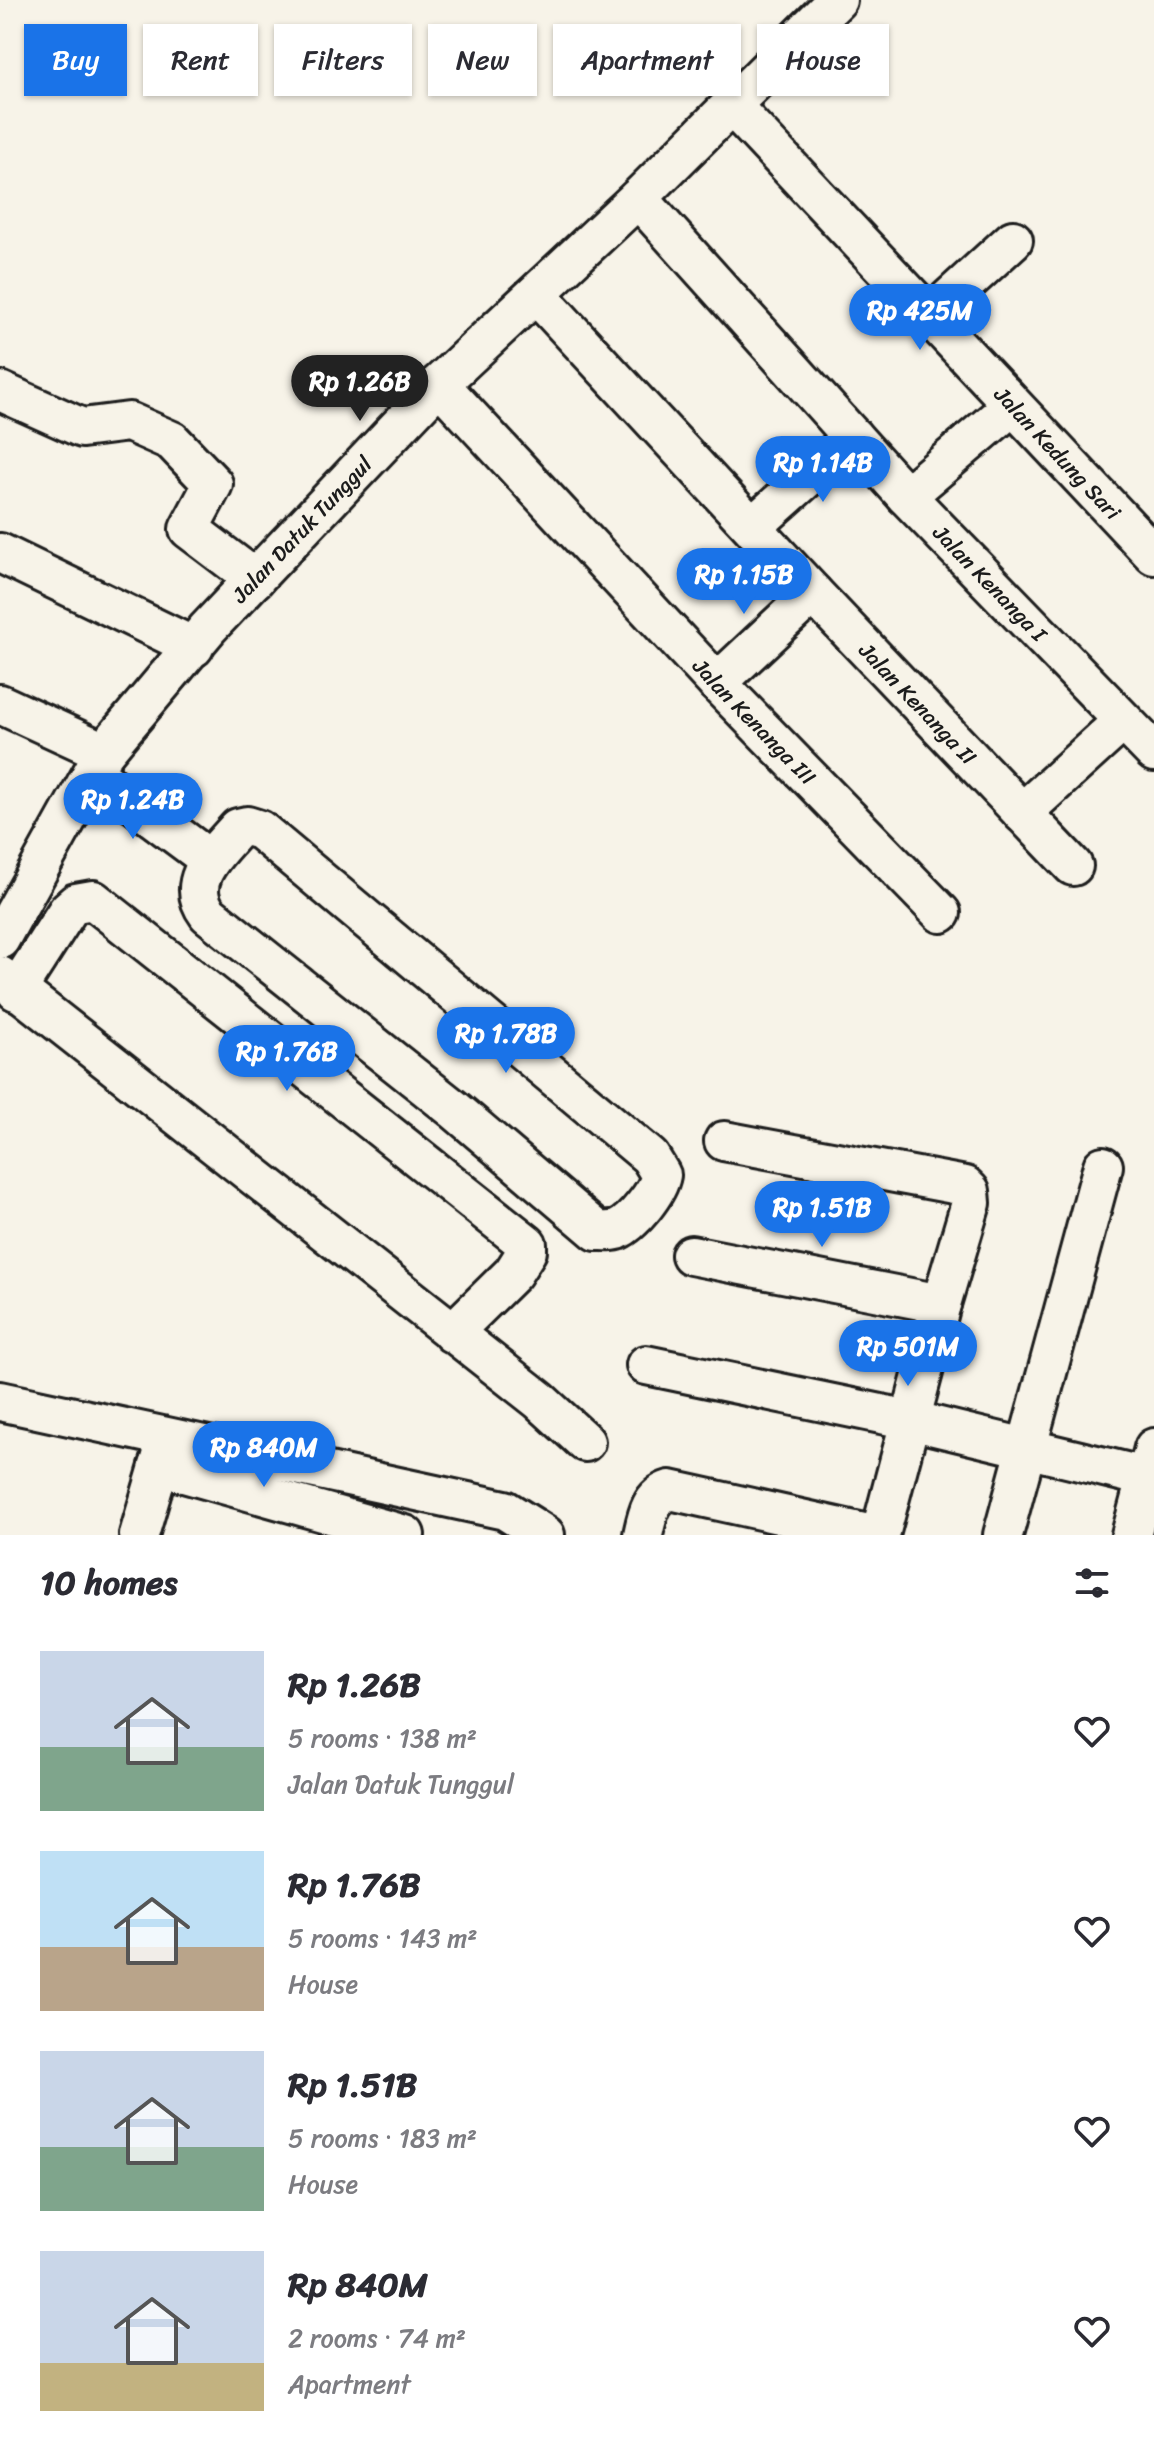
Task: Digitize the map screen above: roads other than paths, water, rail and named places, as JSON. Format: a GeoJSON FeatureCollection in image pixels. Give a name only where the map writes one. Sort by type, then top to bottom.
{"type":"FeatureCollection","features":[{"type":"Feature","properties":{"kind":"street","name":"Jalan Datuk Tunggul"},"geometry":{"type":"LineString","coordinates":[[0,939],[98,763],[194,647],[439,384],[638,198],[837,0]]}},
{"type":"Feature","properties":{"kind":"street","name":"Jalan Kedung Sari"},"geometry":{"type":"LineString","coordinates":[[732,106],[1154,555]]}},
{"type":"Feature","properties":{"kind":"street","name":"Jalan Kenanga I"},"geometry":{"type":"LineString","coordinates":[[638,198],[906,496],[1154,752]]}},
{"type":"Feature","properties":{"kind":"street"},"geometry":{"type":"LineString","coordinates":[[929,317],[1013,240]]}},
{"type":"Feature","properties":{"kind":"street","name":"Jalan Kenanga II"},"geometry":{"type":"LineString","coordinates":[[536,294],[813,593],[1073,866]]}},
{"type":"Feature","properties":{"kind":"street","name":"Jalan Kenanga III"},"geometry":{"type":"LineString","coordinates":[[439,384],[717,683],[941,913]]}},
{"type":"Feature","properties":{"kind":"street"},"geometry":{"type":"LineString","coordinates":[[0,391],[82,428],[129,422],[172,441],[213,484],[189,529],[255,579]]}},
{"type":"Feature","properties":{"kind":"street"},"geometry":{"type":"LineString","coordinates":[[906,496],[1012,406]]}},
{"type":"Feature","properties":{"kind":"street"},"geometry":{"type":"LineString","coordinates":[[753,526],[853,437]]}},
{"type":"Feature","properties":{"kind":"street"},"geometry":{"type":"LineString","coordinates":[[0,553],[194,647]]}},
{"type":"Feature","properties":{"kind":"street"},"geometry":{"type":"LineString","coordinates":[[717,683],[813,593]]}},
{"type":"Feature","properties":{"kind":"street"},"geometry":{"type":"LineString","coordinates":[[0,704],[98,763],[210,860]]}},
{"type":"Feature","properties":{"kind":"street"},"geometry":{"type":"LineString","coordinates":[[1022,813],[1123,721]]}},
{"type":"Feature","properties":{"kind":"street"},"geometry":{"type":"LineString","coordinates":[[247,826],[260,830],[636,1144],[658,1169],[661,1175],[659,1186],[623,1226],[613,1231],[597,1231],[455,1110],[208,914],[200,903],[198,893],[199,877],[210,860],[238,828],[247,826]]}},
{"type":"Feature","properties":{"kind":"street"},"geometry":{"type":"LineString","coordinates":[[452,1333],[513,1273],[527,1251],[527,1244],[93,900],[76,903],[68,910],[8,984],[452,1333],[539,1400],[585,1442]]}},
{"type":"Feature","properties":{"kind":"street"},"geometry":{"type":"LineString","coordinates":[[724,1141],[965,1186],[970,1191],[971,1203],[880,1535]]}},
{"type":"Feature","properties":{"kind":"street"},"geometry":{"type":"LineString","coordinates":[[1003,1535],[1103,1166]]}},
{"type":"Feature","properties":{"kind":"street"},"geometry":{"type":"LineString","coordinates":[[691,1255],[941,1304]]}},
{"type":"Feature","properties":{"kind":"street"},"geometry":{"type":"LineString","coordinates":[[646,1365],[910,1420],[1027,1449],[1151,1468],[1131,1535]]}},
{"type":"Feature","properties":{"kind":"street"},"geometry":{"type":"LineString","coordinates":[[0,1401],[163,1451],[405,1535]]}},
{"type":"Feature","properties":{"kind":"street"},"geometry":{"type":"LineString","coordinates":[[139,1535],[163,1451]]}},
{"type":"Feature","properties":{"kind":"street"},"geometry":{"type":"LineString","coordinates":[[163,1451],[505,1510],[545,1535]]}},
{"type":"Feature","properties":{"kind":"street"},"geometry":{"type":"LineString","coordinates":[[643,1535],[650,1506],[662,1492],[670,1490],[765,1523],[873,1535]]}}]}
